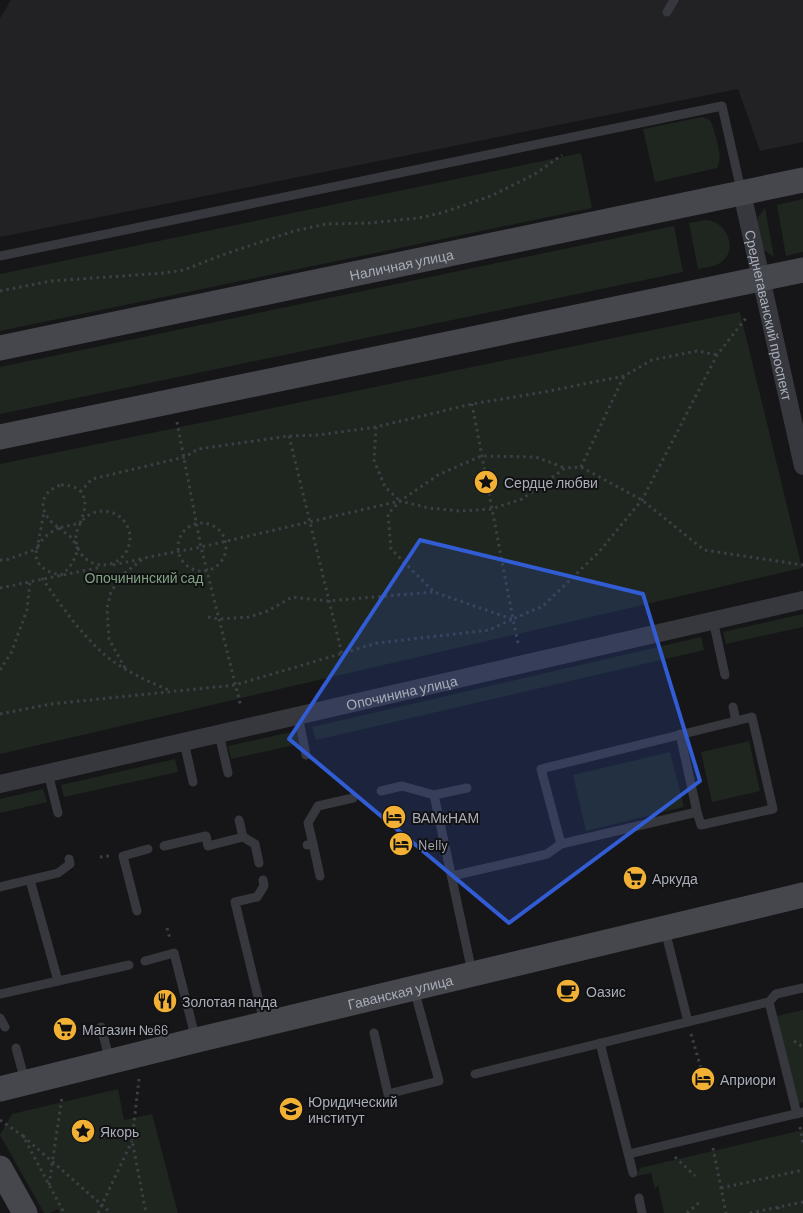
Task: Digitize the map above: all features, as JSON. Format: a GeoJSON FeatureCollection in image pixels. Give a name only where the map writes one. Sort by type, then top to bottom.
{"type":"FeatureCollection","features":[{"type":"Feature","properties":{"kind":"main road","name":"Наличная улица"},"geometry":{"type":"LineString","coordinates":[[0,348],[803,180]]}},
{"type":"Feature","properties":{"kind":"main road"},"geometry":{"type":"LineString","coordinates":[[0,437],[803,270]]}},
{"type":"Feature","properties":{"kind":"main road","name":"Гаванская улица"},"geometry":{"type":"LineString","coordinates":[[0,1089],[803,895]]}},
{"type":"Feature","properties":{"kind":"main road"},"geometry":{"type":"LineString","coordinates":[[0,1168],[25,1213]]}},
{"type":"Feature","properties":{"kind":"street","name":"Среднегаванский проспект"},"geometry":{"type":"LineString","coordinates":[[742,193],[803,466]]}},
{"type":"Feature","properties":{"kind":"street","name":"Опочинина улица"},"geometry":{"type":"LineString","coordinates":[[0,784],[803,600]]}},
{"type":"Feature","properties":{"kind":"lane"},"geometry":{"type":"LineString","coordinates":[[667,12],[674,0]]}},
{"type":"Feature","properties":{"kind":"lane"},"geometry":{"type":"LineString","coordinates":[[0,256],[722,106],[742,193]]}},
{"type":"Feature","properties":{"kind":"lane"},"geometry":{"type":"LineString","coordinates":[[713,620],[725,675]]}},
{"type":"Feature","properties":{"kind":"lane"},"geometry":{"type":"LineString","coordinates":[[732,707],[736,721]]}},
{"type":"Feature","properties":{"kind":"lane"},"geometry":{"type":"LineString","coordinates":[[298,716],[306,755]]}},
{"type":"Feature","properties":{"kind":"lane"},"geometry":{"type":"LineString","coordinates":[[561,844],[541,769],[680,734],[752,717],[774,809],[701,825],[680,734]]}},
{"type":"Feature","properties":{"kind":"lane"},"geometry":{"type":"LineString","coordinates":[[219,734],[228,773]]}},
{"type":"Feature","properties":{"kind":"lane"},"geometry":{"type":"LineString","coordinates":[[184,742],[193,782]]}},
{"type":"Feature","properties":{"kind":"lane"},"geometry":{"type":"LineString","coordinates":[[48,773],[58,813]]}},
{"type":"Feature","properties":{"kind":"lane"},"geometry":{"type":"LineString","coordinates":[[381,792],[402,786],[434,795],[467,788]]}},
{"type":"Feature","properties":{"kind":"lane"},"geometry":{"type":"LineString","coordinates":[[434,795],[473,974]]}},
{"type":"Feature","properties":{"kind":"lane"},"geometry":{"type":"LineString","coordinates":[[320,876],[310,845],[308,823],[318,804],[353,798]]}},
{"type":"Feature","properties":{"kind":"lane"},"geometry":{"type":"LineString","coordinates":[[452,876],[547,854],[561,844],[698,812]]}},
{"type":"Feature","properties":{"kind":"lane"},"geometry":{"type":"LineString","coordinates":[[239,820],[243,837]]}},
{"type":"Feature","properties":{"kind":"lane"},"geometry":{"type":"LineString","coordinates":[[164,846],[205,834],[208,846],[243,837],[255,844],[259,863]]}},
{"type":"Feature","properties":{"kind":"lane"},"geometry":{"type":"LineString","coordinates":[[136,911],[123,856],[148,849]]}},
{"type":"Feature","properties":{"kind":"lane"},"geometry":{"type":"LineString","coordinates":[[0,888],[58,874],[70,864],[69,859]]}},
{"type":"Feature","properties":{"kind":"lane"},"geometry":{"type":"LineString","coordinates":[[30,880],[38,926],[58,980]]}},
{"type":"Feature","properties":{"kind":"lane"},"geometry":{"type":"LineString","coordinates":[[263,880],[264,886],[257,897],[235,902],[264,1024]]}},
{"type":"Feature","properties":{"kind":"lane"},"geometry":{"type":"LineString","coordinates":[[665,928],[688,1022]]}},
{"type":"Feature","properties":{"kind":"lane"},"geometry":{"type":"LineString","coordinates":[[145,961],[174,953],[197,1040]]}},
{"type":"Feature","properties":{"kind":"lane"},"geometry":{"type":"LineString","coordinates":[[0,994],[58,980],[87,977],[129,965]]}},
{"type":"Feature","properties":{"kind":"lane"},"geometry":{"type":"LineString","coordinates":[[374,1033],[388,1094],[439,1081],[414,988]]}},
{"type":"Feature","properties":{"kind":"lane"},"geometry":{"type":"LineString","coordinates":[[475,1074],[770,1002],[776,994],[803,988]]}},
{"type":"Feature","properties":{"kind":"lane"},"geometry":{"type":"LineString","coordinates":[[629,1154],[800,1113],[770,1002]]}},
{"type":"Feature","properties":{"kind":"lane"},"geometry":{"type":"LineString","coordinates":[[0,1018],[5,1027]]}},
{"type":"Feature","properties":{"kind":"lane"},"geometry":{"type":"LineString","coordinates":[[101,1027],[110,1062]]}},
{"type":"Feature","properties":{"kind":"lane"},"geometry":{"type":"LineString","coordinates":[[600,1043],[633,1173]]}},
{"type":"Feature","properties":{"kind":"lane"},"geometry":{"type":"LineString","coordinates":[[16,1048],[25,1083]]}},
{"type":"Feature","properties":{"kind":"lane"},"geometry":{"type":"LineString","coordinates":[[639,1198],[642,1213]]}},
{"type":"Feature","properties":{"kind":"path"},"geometry":{"type":"LineString","coordinates":[[0,291],[51,281],[184,270],[294,231],[326,224],[369,223],[419,218],[441,213],[491,196],[535,174],[565,153]]}},
{"type":"Feature","properties":{"kind":"path"},"geometry":{"type":"LineString","coordinates":[[0,714],[51,704],[235,685],[377,643],[489,630],[543,606],[598,553],[642,500],[717,355],[746,318]]}},
{"type":"Feature","properties":{"kind":"path"},"geometry":{"type":"LineString","coordinates":[[80,492],[92,479],[185,457],[198,449],[289,436],[320,436],[376,427],[472,404],[624,376],[652,360],[697,351],[717,355]]}},
{"type":"Feature","properties":{"kind":"path"},"geometry":{"type":"LineString","coordinates":[[581,467],[624,376]]}},
{"type":"Feature","properties":{"kind":"path"},"geometry":{"type":"LineString","coordinates":[[472,404],[480,456],[518,642]]}},
{"type":"Feature","properties":{"kind":"path"},"geometry":{"type":"LineString","coordinates":[[177,421],[201,548],[241,707]]}},
{"type":"Feature","properties":{"kind":"path"},"geometry":{"type":"LineString","coordinates":[[376,427],[374,460],[385,487],[400,501]]}},
{"type":"Feature","properties":{"kind":"path"},"geometry":{"type":"LineString","coordinates":[[289,436],[342,654]]}},
{"type":"Feature","properties":{"kind":"path"},"geometry":{"type":"LineString","coordinates":[[434,592],[391,549],[388,514],[400,501],[438,475],[480,456],[536,457],[565,468],[581,467],[642,500],[704,550],[803,565]]}},
{"type":"Feature","properties":{"kind":"path"},"geometry":{"type":"LineString","coordinates":[[0,588],[42,578],[201,548],[400,501],[429,508],[460,511],[491,509],[522,499],[565,468]]}},
{"type":"Feature","properties":{"kind":"path"},"geometry":{"type":"LineString","coordinates":[[0,560],[6,560],[37,549],[43,537],[59,528],[80,523],[94,512],[103,511],[112,512],[120,517],[130,532],[128,549],[123,557],[108,566],[90,562],[83,557],[78,549],[72,538],[59,528],[47,518],[43,505],[45,498],[54,487],[68,485],[75,487],[80,492],[86,504],[86,511],[80,523],[77,532],[78,549],[74,562],[61,575]]}},
{"type":"Feature","properties":{"kind":"path"},"geometry":{"type":"LineString","coordinates":[[44,512],[36,556],[42,568],[48,572],[61,575]]}},
{"type":"Feature","properties":{"kind":"path"},"geometry":{"type":"LineString","coordinates":[[196,524],[204,524],[218,529],[225,542],[224,557],[219,563],[207,570],[192,569],[181,559],[178,552],[180,537],[190,526],[196,524]]}},
{"type":"Feature","properties":{"kind":"path"},"geometry":{"type":"LineString","coordinates":[[125,668],[109,640],[107,608],[111,592],[121,576],[144,558]]}},
{"type":"Feature","properties":{"kind":"path"},"geometry":{"type":"LineString","coordinates":[[42,578],[85,635],[107,657],[145,680],[171,691]]}},
{"type":"Feature","properties":{"kind":"path"},"geometry":{"type":"LineString","coordinates":[[0,670],[10,652],[26,610],[30,581]]}},
{"type":"Feature","properties":{"kind":"path"},"geometry":{"type":"LineString","coordinates":[[208,617],[219,619],[248,617],[268,611],[292,597],[328,601],[434,592],[513,619]]}},
{"type":"Feature","properties":{"kind":"path"},"geometry":{"type":"LineString","coordinates":[[688,1022],[702,1072]]}},
{"type":"Feature","properties":{"kind":"path"},"geometry":{"type":"LineString","coordinates":[[139,1080],[132,1140],[146,1213]]}},
{"type":"Feature","properties":{"kind":"path"},"geometry":{"type":"LineString","coordinates":[[49,1185],[62,1097]]}},
{"type":"Feature","properties":{"kind":"path"},"geometry":{"type":"LineString","coordinates":[[0,1120],[23,1136],[111,1213]]}},
{"type":"Feature","properties":{"kind":"path"},"geometry":{"type":"LineString","coordinates":[[710,1135],[726,1213]]}},
{"type":"Feature","properties":{"kind":"path"},"geometry":{"type":"LineString","coordinates":[[23,1136],[64,1213]]}},
{"type":"Feature","properties":{"kind":"path"},"geometry":{"type":"LineString","coordinates":[[98,1213],[132,1140]]}},
{"type":"Feature","properties":{"kind":"path"},"geometry":{"type":"LineString","coordinates":[[664,1146],[695,1176]]}},
{"type":"Feature","properties":{"kind":"path"},"geometry":{"type":"LineString","coordinates":[[721,1188],[803,1170]]}},
{"type":"Feature","properties":{"kind":"path"},"geometry":{"type":"LineString","coordinates":[[687,1213],[701,1202]]}},
{"type":"Feature","properties":{"kind":"path"},"geometry":{"type":"LineString","coordinates":[[750,1213],[803,1202]]}},
{"type":"Feature","properties":{"kind":"path"},"geometry":{"type":"LineString","coordinates":[[778,1207],[778,1213]]}},
{"type":"Feature","properties":{"kind":"highlighted area"},"geometry":{"type":"Polygon","coordinates":[[[420,540],[643,594],[700,781],[509,923],[289,739],[420,540]]]}},
{"type":"Feature","properties":{"kind":"shaded area"},"geometry":{"type":"Polygon","coordinates":[[[11,0],[803,0],[803,142],[760,151],[738,89],[0,237],[0,18],[11,0]]]}},
{"type":"Feature","properties":{"kind":"green space"},"geometry":{"type":"Polygon","coordinates":[[[702,117],[710,120],[717,140],[720,158],[717,168],[655,182],[643,129],[702,117]]]}},
{"type":"Feature","properties":{"kind":"green space"},"geometry":{"type":"Polygon","coordinates":[[[581,153],[592,208],[0,331],[0,274],[581,153]]]}},
{"type":"Feature","properties":{"kind":"green space"},"geometry":{"type":"Polygon","coordinates":[[[803,199],[803,252],[786,256],[777,205],[803,199]]]}},
{"type":"Feature","properties":{"kind":"green space"},"geometry":{"type":"Polygon","coordinates":[[[765,208],[774,257],[764,250],[761,244],[757,223],[758,217],[765,208]]]}},
{"type":"Feature","properties":{"kind":"green space"},"geometry":{"type":"Polygon","coordinates":[[[706,220],[714,222],[725,231],[730,245],[729,252],[720,263],[698,269],[689,223],[706,220]]]}},
{"type":"Feature","properties":{"kind":"green space"},"geometry":{"type":"Polygon","coordinates":[[[674,226],[683,272],[0,414],[0,367],[674,226]]]}},
{"type":"Feature","properties":{"kind":"green space","name":"Опочининский сад"},"geometry":{"type":"Polygon","coordinates":[[[740,312],[802,568],[0,754],[0,464],[740,312]]]}},
{"type":"Feature","properties":{"kind":"green space"},"geometry":{"type":"Polygon","coordinates":[[[803,614],[803,627],[726,644],[723,632],[803,614]]]}},
{"type":"Feature","properties":{"kind":"green space"},"geometry":{"type":"Polygon","coordinates":[[[701,637],[704,650],[316,740],[312,727],[701,637]]]}},
{"type":"Feature","properties":{"kind":"green space"},"geometry":{"type":"Polygon","coordinates":[[[296,731],[299,744],[231,759],[228,746],[296,731]]]}},
{"type":"Feature","properties":{"kind":"green space"},"geometry":{"type":"Polygon","coordinates":[[[749,741],[760,791],[712,802],[701,752],[749,741]]]}},
{"type":"Feature","properties":{"kind":"green space"},"geometry":{"type":"Polygon","coordinates":[[[670,752],[684,807],[586,831],[573,775],[670,752]]]}},
{"type":"Feature","properties":{"kind":"green space"},"geometry":{"type":"Polygon","coordinates":[[[175,759],[178,772],[64,797],[61,785],[175,759]]]}},
{"type":"Feature","properties":{"kind":"green space"},"geometry":{"type":"Polygon","coordinates":[[[43,789],[47,802],[0,813],[0,799],[43,789]]]}},
{"type":"Feature","properties":{"kind":"green space"},"geometry":{"type":"Polygon","coordinates":[[[803,1010],[803,1102],[798,1104],[777,1016],[803,1010]]]}},
{"type":"Feature","properties":{"kind":"green space"},"geometry":{"type":"Polygon","coordinates":[[[118,1089],[124,1120],[152,1114],[178,1213],[60,1213],[58,1209],[50,1213],[44,1213],[0,1135],[12,1114],[118,1089]]]}},
{"type":"Feature","properties":{"kind":"green space"},"geometry":{"type":"Polygon","coordinates":[[[803,1130],[803,1213],[664,1213],[658,1185],[655,1189],[651,1173],[637,1176],[640,1168],[803,1130]]]}},
{"type":"Feature","properties":{"kind":"place","name":"Сердце любви"},"geometry":{"type":"Point","coordinates":[486,482]}},
{"type":"Feature","properties":{"kind":"place","name":"ВАМкНАМ"},"geometry":{"type":"Point","coordinates":[394,817]}},
{"type":"Feature","properties":{"kind":"place","name":"Nelly"},"geometry":{"type":"Point","coordinates":[401,844]}},
{"type":"Feature","properties":{"kind":"place","name":"Аркуда"},"geometry":{"type":"Point","coordinates":[635,878]}},
{"type":"Feature","properties":{"kind":"place","name":"Оазис"},"geometry":{"type":"Point","coordinates":[568,991]}},
{"type":"Feature","properties":{"kind":"place","name":"Золотая панда"},"geometry":{"type":"Point","coordinates":[165,1001]}},
{"type":"Feature","properties":{"kind":"place","name":"Магазин №66"},"geometry":{"type":"Point","coordinates":[65,1029]}},
{"type":"Feature","properties":{"kind":"place","name":"Априори"},"geometry":{"type":"Point","coordinates":[703,1079]}},
{"type":"Feature","properties":{"kind":"place","name":"Юридический институт"},"geometry":{"type":"Point","coordinates":[291,1109]}},
{"type":"Feature","properties":{"kind":"place","name":"Якорь"},"geometry":{"type":"Point","coordinates":[83,1131]}}]}
